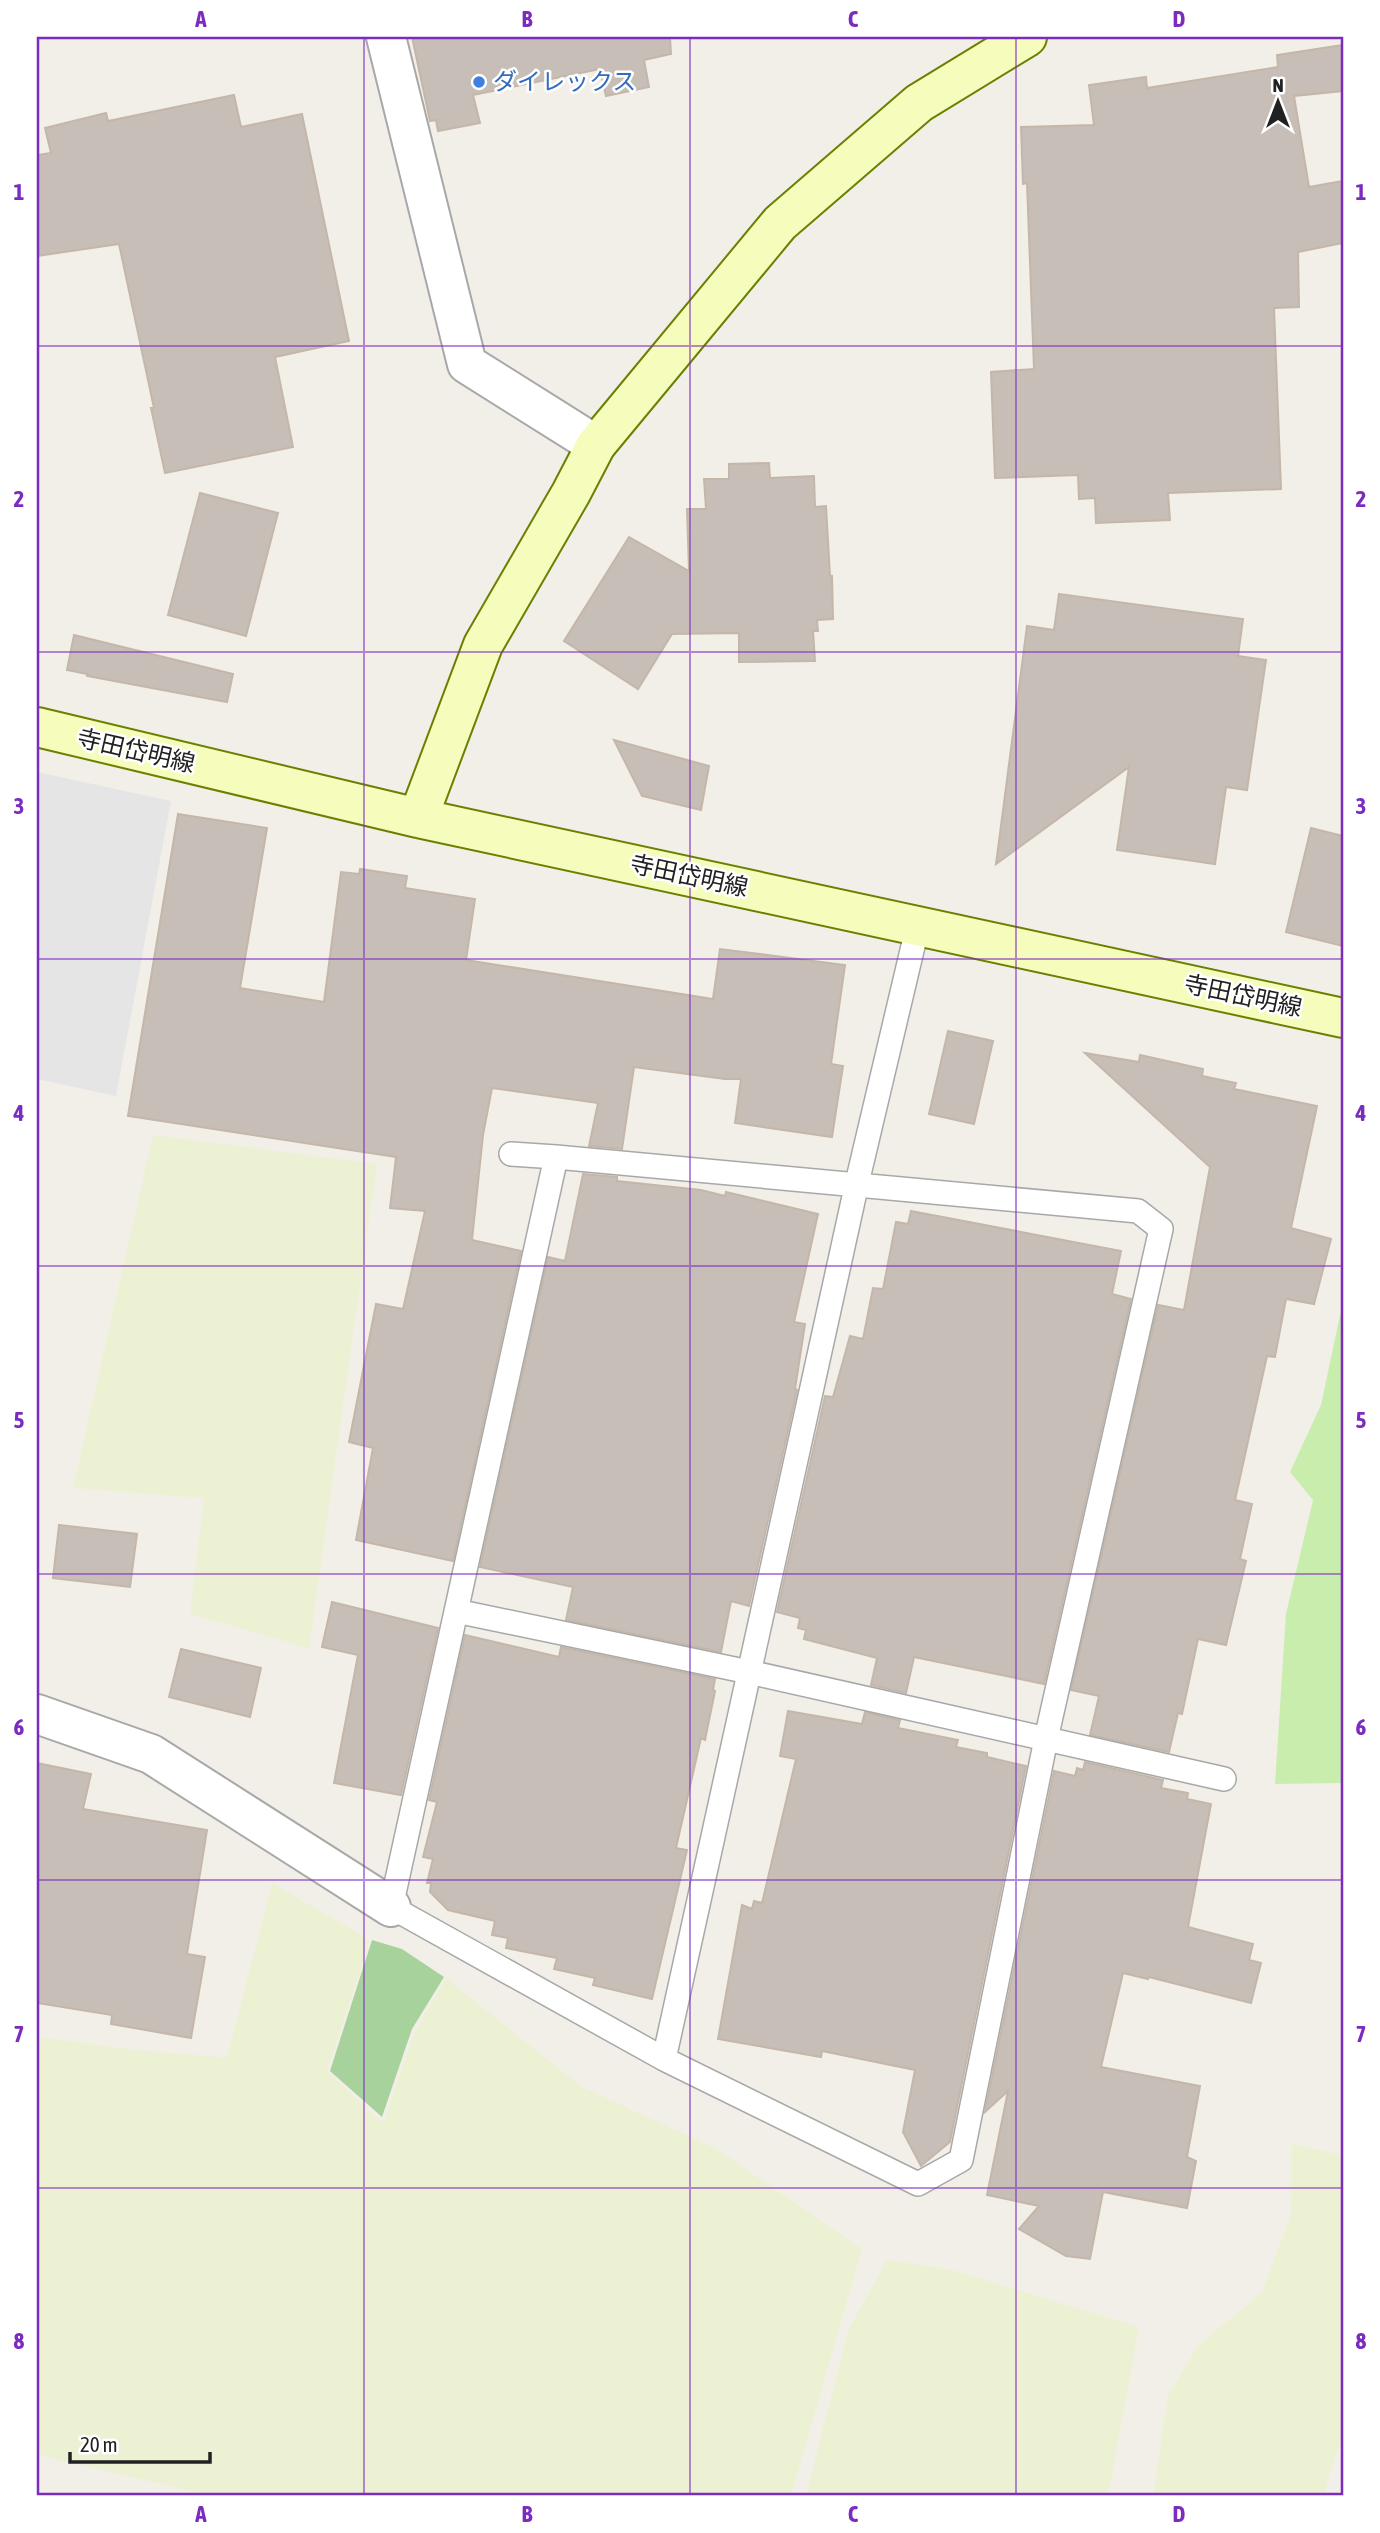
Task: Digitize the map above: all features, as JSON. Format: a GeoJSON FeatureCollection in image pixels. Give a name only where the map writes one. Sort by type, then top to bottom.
{"type":"FeatureCollection","features":[{"type":"Feature","properties":{"kind":"main road"},"geometry":{"type":"LineString","coordinates":[[418,818],[483,645],[596,445],[780,223],[919,103],[1027,37]]}},
{"type":"Feature","properties":{"kind":"main road","name":"寺田岱明線"},"geometry":{"type":"LineString","coordinates":[[37,727],[418,818],[1343,1018]]}},
{"type":"Feature","properties":{"kind":"street"},"geometry":{"type":"LineString","coordinates":[[386,37],[467,364],[596,445]]}},
{"type":"Feature","properties":{"kind":"street"},"geometry":{"type":"LineString","coordinates":[[37,1714],[151,1754],[391,1907]]}},
{"type":"Feature","properties":{"kind":"lane"},"geometry":{"type":"LineString","coordinates":[[664,2059],[857,1183],[918,925]]}},
{"type":"Feature","properties":{"kind":"lane"},"geometry":{"type":"LineString","coordinates":[[511,1154],[556,1157],[857,1183],[1138,1211],[1161,1229],[1046,1739],[961,2160],[918,2184],[664,2059],[391,1907],[556,1157]]}},
{"type":"Feature","properties":{"kind":"lane"},"geometry":{"type":"LineString","coordinates":[[456,1611],[749,1672],[1224,1779]]}},
{"type":"Feature","properties":{"kind":"green space"},"geometry":{"type":"Polygon","coordinates":[[[153,1135],[377,1164],[309,1648],[190,1614],[204,1498],[73,1488],[153,1135]]]}},
{"type":"Feature","properties":{"kind":"green space"},"geometry":{"type":"Polygon","coordinates":[[[1343,1301],[1343,1783],[1275,1784],[1286,1614],[1313,1500],[1290,1472],[1321,1405],[1343,1301]]]}},
{"type":"Feature","properties":{"kind":"green space"},"geometry":{"type":"Polygon","coordinates":[[[272,1883],[370,1940],[327,2071],[383,2123],[415,2032],[446,1978],[582,2087],[717,2149],[862,2249],[791,2496],[212,2496],[37,2455],[37,2037],[227,2058],[272,1883]]]}},
{"type":"Feature","properties":{"kind":"green space"},"geometry":{"type":"Polygon","coordinates":[[[372,1940],[402,1949],[444,1977],[412,2029],[382,2117],[330,2071],[372,1940]]]}},
{"type":"Feature","properties":{"kind":"green space"},"geometry":{"type":"Polygon","coordinates":[[[1292,2144],[1343,2155],[1343,2440],[1334,2458],[1324,2496],[1153,2496],[1168,2396],[1197,2347],[1262,2292],[1291,2215],[1292,2144]]]}},
{"type":"Feature","properties":{"kind":"green space"},"geometry":{"type":"Polygon","coordinates":[[[887,2260],[952,2270],[1139,2327],[1108,2496],[806,2496],[848,2330],[887,2260]]]}},
{"type":"Feature","properties":{"kind":"shaded area"},"geometry":{"type":"Polygon","coordinates":[[[37,772],[171,801],[116,1096],[37,1079],[37,772]]]}},
{"type":"Feature","properties":{"kind":"building","name":"ダイレックス"},"geometry":{"type":"Polygon","coordinates":[[[412,37],[670,37],[671,54],[644,60],[649,87],[606,96],[600,69],[473,95],[480,123],[438,131],[436,120],[430,121],[412,37]]]}},
{"type":"Feature","properties":{"kind":"building"},"geometry":{"type":"Polygon","coordinates":[[[1343,45],[1343,91],[1294,96],[1309,187],[1343,181],[1343,243],[1298,252],[1299,307],[1274,308],[1281,489],[1168,493],[1170,520],[1096,523],[1095,498],[1079,499],[1078,475],[995,478],[991,372],[1034,369],[1027,183],[1023,184],[1021,127],[1094,125],[1089,85],[1146,77],[1147,88],[1278,67],[1277,55],[1343,45]]]}},
{"type":"Feature","properties":{"kind":"building"},"geometry":{"type":"Polygon","coordinates":[[[234,95],[241,127],[302,114],[349,341],[275,357],[293,447],[165,473],[119,244],[37,256],[37,155],[51,153],[45,128],[106,113],[108,121],[234,95]]]}},
{"type":"Feature","properties":{"kind":"building"},"geometry":{"type":"Polygon","coordinates":[[[769,463],[770,478],[814,476],[815,507],[826,506],[833,619],[817,620],[818,631],[813,631],[815,661],[739,662],[739,633],[672,634],[638,689],[564,641],[629,537],[689,571],[687,509],[706,509],[704,479],[729,479],[729,464],[769,463]]]}},
{"type":"Feature","properties":{"kind":"building"},"geometry":{"type":"Polygon","coordinates":[[[200,493],[278,513],[246,636],[168,615],[200,493]]]}},
{"type":"Feature","properties":{"kind":"building"},"geometry":{"type":"Polygon","coordinates":[[[1059,594],[1243,619],[1238,656],[1266,660],[1247,790],[1226,787],[1215,864],[1117,850],[1129,767],[996,864],[1027,626],[1054,630],[1059,594]]]}},
{"type":"Feature","properties":{"kind":"building"},"geometry":{"type":"Polygon","coordinates":[[[74,635],[233,674],[227,702],[67,670],[74,635]]]}},
{"type":"Feature","properties":{"kind":"building"},"geometry":{"type":"Polygon","coordinates":[[[614,740],[709,766],[701,810],[642,796],[614,740]]]}},
{"type":"Feature","properties":{"kind":"building"},"geometry":{"type":"Polygon","coordinates":[[[178,814],[267,828],[240,988],[324,1002],[341,872],[359,874],[360,869],[407,876],[405,888],[475,899],[466,960],[713,999],[720,949],[845,965],[831,1064],[843,1066],[832,1137],[735,1123],[741,1079],[634,1067],[622,1149],[589,1146],[598,1103],[492,1088],[483,1135],[472,1240],[521,1251],[453,1561],[356,1540],[373,1448],[349,1442],[376,1304],[403,1309],[425,1211],[390,1208],[396,1157],[128,1116],[178,814]]]}},
{"type":"Feature","properties":{"kind":"building"},"geometry":{"type":"Polygon","coordinates":[[[1311,828],[1343,836],[1343,946],[1286,932],[1311,828]]]}},
{"type":"Feature","properties":{"kind":"building"},"geometry":{"type":"Polygon","coordinates":[[[948,1031],[993,1041],[974,1124],[929,1114],[948,1031]]]}},
{"type":"Feature","properties":{"kind":"building"},"geometry":{"type":"Polygon","coordinates":[[[1085,1053],[1139,1062],[1140,1055],[1203,1069],[1202,1076],[1236,1083],[1234,1089],[1317,1106],[1291,1228],[1331,1239],[1314,1304],[1286,1299],[1275,1357],[1267,1356],[1235,1500],[1252,1504],[1240,1559],[1246,1561],[1226,1645],[1198,1639],[1182,1714],[1178,1713],[1169,1752],[1090,1735],[1099,1696],[1071,1690],[1158,1305],[1184,1310],[1210,1167],[1085,1053]]]}},
{"type":"Feature","properties":{"kind":"building"},"geometry":{"type":"Polygon","coordinates":[[[583,1174],[617,1177],[617,1181],[701,1190],[725,1196],[726,1192],[818,1214],[794,1322],[805,1324],[795,1389],[797,1390],[749,1606],[731,1601],[721,1652],[566,1620],[573,1587],[480,1567],[548,1257],[565,1261],[583,1174]]]}},
{"type":"Feature","properties":{"kind":"building"},"geometry":{"type":"Polygon","coordinates":[[[911,1211],[1121,1251],[1112,1294],[1131,1299],[1044,1684],[914,1657],[906,1693],[871,1685],[877,1658],[804,1639],[806,1630],[798,1628],[800,1618],[777,1612],[825,1396],[833,1397],[850,1336],[863,1339],[873,1288],[883,1289],[896,1222],[908,1224],[911,1211]]]}},
{"type":"Feature","properties":{"kind":"building"},"geometry":{"type":"Polygon","coordinates":[[[59,1525],[137,1534],[130,1587],[53,1578],[59,1525]]]}},
{"type":"Feature","properties":{"kind":"building"},"geometry":{"type":"Polygon","coordinates":[[[332,1602],[438,1628],[401,1795],[334,1783],[358,1655],[322,1647],[332,1602]]]}},
{"type":"Feature","properties":{"kind":"building"},"geometry":{"type":"Polygon","coordinates":[[[465,1635],[559,1657],[561,1647],[715,1679],[705,1740],[701,1738],[676,1848],[687,1850],[652,1999],[593,1985],[595,1978],[554,1969],[557,1958],[506,1948],[508,1938],[492,1935],[495,1921],[448,1910],[430,1892],[431,1883],[427,1883],[433,1859],[423,1857],[437,1802],[429,1800],[465,1635]]]}},
{"type":"Feature","properties":{"kind":"building"},"geometry":{"type":"Polygon","coordinates":[[[181,1649],[261,1668],[250,1717],[169,1697],[181,1649]]]}},
{"type":"Feature","properties":{"kind":"building"},"geometry":{"type":"Polygon","coordinates":[[[788,1711],[862,1724],[865,1712],[900,1720],[898,1728],[958,1740],[956,1747],[987,1753],[987,1757],[1026,1766],[950,2142],[921,2166],[903,2132],[915,2070],[822,2051],[821,2057],[718,2039],[742,1905],[752,1909],[754,1901],[762,1903],[796,1759],[780,1756],[788,1711]]]}},
{"type":"Feature","properties":{"kind":"building"},"geometry":{"type":"Polygon","coordinates":[[[1085,1762],[1163,1780],[1161,1788],[1188,1793],[1187,1799],[1211,1804],[1188,1927],[1253,1944],[1249,1960],[1261,1963],[1251,2003],[1123,1973],[1101,2067],[1200,2086],[1187,2157],[1196,2161],[1187,2208],[1103,2192],[1090,2259],[1066,2256],[1019,2229],[1039,2206],[987,2195],[1008,2091],[985,2112],[1054,1771],[1075,1776],[1077,1768],[1083,1770],[1085,1762]]]}},
{"type":"Feature","properties":{"kind":"building"},"geometry":{"type":"Polygon","coordinates":[[[37,1763],[91,1774],[83,1809],[207,1830],[187,1954],[205,1957],[191,2038],[111,2024],[112,2015],[37,2003],[37,1763]]]}},
{"type":"Feature","properties":{"kind":"place","name":"ダイレックス"},"geometry":{"type":"Point","coordinates":[479,82]}}]}
